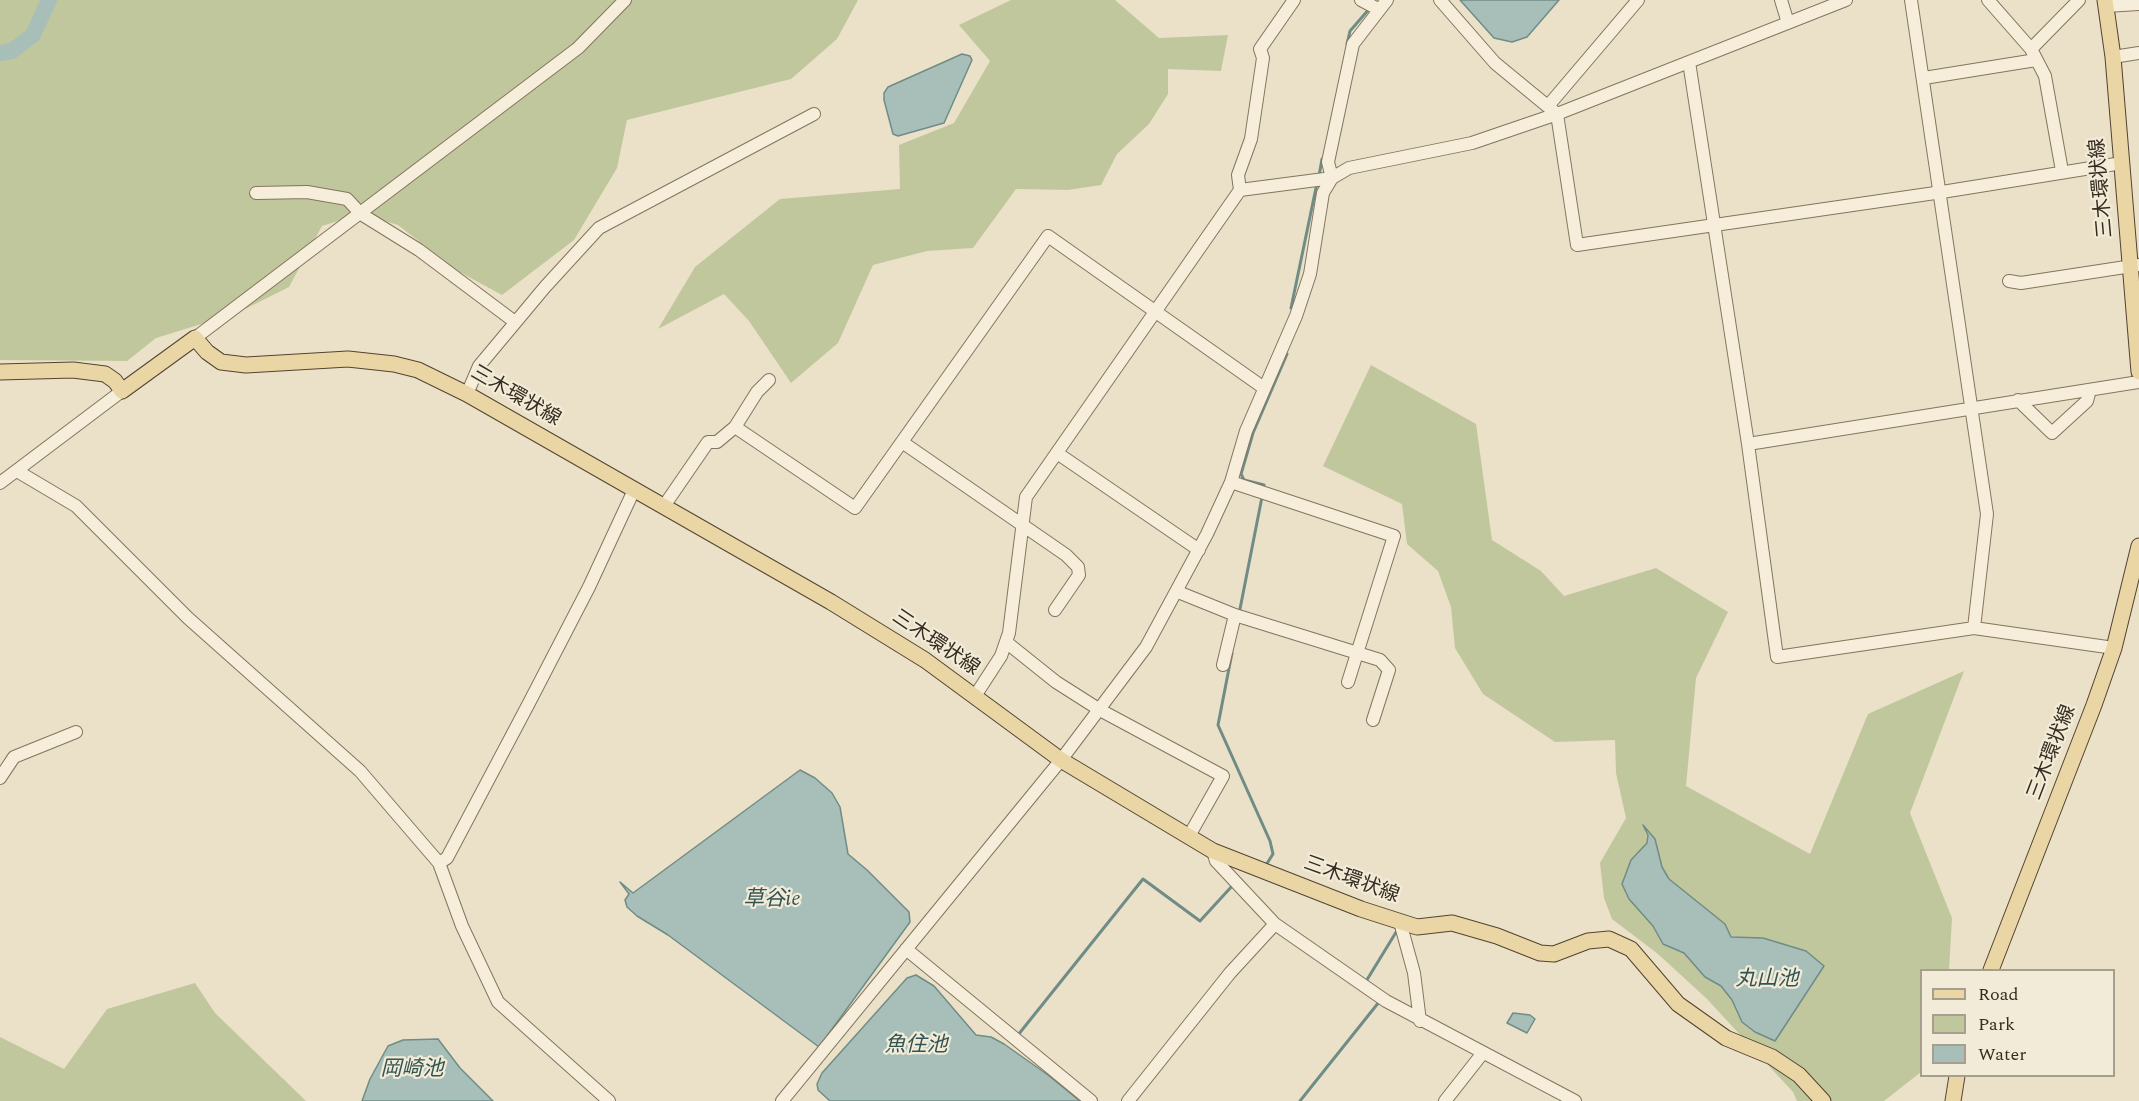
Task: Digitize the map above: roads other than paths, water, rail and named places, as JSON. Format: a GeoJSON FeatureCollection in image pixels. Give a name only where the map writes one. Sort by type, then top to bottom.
{"type":"FeatureCollection","features":[{"type":"Feature","properties":{"kind":"main road","name":"三木環状線"},"geometry":{"type":"LineString","coordinates":[[2105,3],[2113,57],[2122,163],[2135,265],[2139,372]]}},
{"type":"Feature","properties":{"kind":"main road","name":"三木環状線"},"geometry":{"type":"LineString","coordinates":[[195,338],[207,352],[221,362],[246,365],[348,359],[394,364],[435,377],[821,596],[925,660],[1061,760],[1213,851],[1417,927],[1452,923],[1497,936],[1540,953],[1554,954],[1588,941],[1609,939],[1631,949],[1678,1004],[1726,1038],[1772,1057],[1790,1069],[1823,1101]]}},
{"type":"Feature","properties":{"kind":"main road"},"geometry":{"type":"LineString","coordinates":[[0,372],[73,370],[105,374],[115,381],[122,391],[195,338]]}},
{"type":"Feature","properties":{"kind":"main road","name":"三木環状線"},"geometry":{"type":"LineString","coordinates":[[1991,969],[2114,648],[2139,546]]}},
{"type":"Feature","properties":{"kind":"main road"},"geometry":{"type":"LineString","coordinates":[[1953,1101],[1957,1077]]}},
{"type":"Feature","properties":{"kind":"street"},"geometry":{"type":"LineString","coordinates":[[195,338],[578,48],[625,0]]}},
{"type":"Feature","properties":{"kind":"street"},"geometry":{"type":"LineString","coordinates":[[975,696],[1001,656],[1006,642],[1026,497],[1240,190],[1238,175],[1251,139],[1263,58],[1260,49],[1294,0]]}},
{"type":"Feature","properties":{"kind":"street"},"geometry":{"type":"LineString","coordinates":[[783,1101],[1100,710],[1146,647],[1178,592],[1231,482],[1246,431],[1300,306],[1310,274],[1323,193],[1332,178],[1328,162],[1353,44],[1382,4],[1361,0]]}},
{"type":"Feature","properties":{"kind":"street"},"geometry":{"type":"LineString","coordinates":[[1440,0],[1495,63],[1552,110],[1577,245],[1942,192],[2122,163]]}},
{"type":"Feature","properties":{"kind":"street"},"geometry":{"type":"LineString","coordinates":[[1552,110],[1638,0]]}},
{"type":"Feature","properties":{"kind":"street"},"geometry":{"type":"LineString","coordinates":[[1781,0],[1788,23]]}},
{"type":"Feature","properties":{"kind":"street"},"geometry":{"type":"LineString","coordinates":[[1240,190],[1332,178],[1349,168],[1472,143],[1552,110],[1689,62],[1846,0]]}},
{"type":"Feature","properties":{"kind":"street"},"geometry":{"type":"LineString","coordinates":[[1911,0],[1942,192],[1987,513],[1974,628]]}},
{"type":"Feature","properties":{"kind":"street"},"geometry":{"type":"LineString","coordinates":[[1988,0],[2033,54],[2047,86],[2062,171]]}},
{"type":"Feature","properties":{"kind":"street"},"geometry":{"type":"LineString","coordinates":[[1924,78],[2033,54],[2079,0]]}},
{"type":"Feature","properties":{"kind":"street"},"geometry":{"type":"LineString","coordinates":[[2105,3],[2139,4]]}},
{"type":"Feature","properties":{"kind":"street"},"geometry":{"type":"LineString","coordinates":[[2113,57],[2139,53]]}},
{"type":"Feature","properties":{"kind":"street"},"geometry":{"type":"LineString","coordinates":[[1689,62],[1748,444],[1777,657],[1974,628],[2114,648]]}},
{"type":"Feature","properties":{"kind":"street"},"geometry":{"type":"LineString","coordinates":[[467,394],[478,366],[599,228],[814,114]]}},
{"type":"Feature","properties":{"kind":"street"},"geometry":{"type":"LineString","coordinates":[[256,193],[306,192],[347,199],[361,214],[418,250],[515,322]]}},
{"type":"Feature","properties":{"kind":"street"},"geometry":{"type":"LineString","coordinates":[[735,427],[855,508],[1048,236],[1264,388]]}},
{"type":"Feature","properties":{"kind":"street"},"geometry":{"type":"LineString","coordinates":[[2009,281],[2021,283],[2135,265]]}},
{"type":"Feature","properties":{"kind":"street"},"geometry":{"type":"LineString","coordinates":[[664,506],[708,442],[717,442],[735,427],[757,392],[769,380]]}},
{"type":"Feature","properties":{"kind":"street"},"geometry":{"type":"LineString","coordinates":[[1748,444],[2139,382]]}},
{"type":"Feature","properties":{"kind":"street"},"geometry":{"type":"LineString","coordinates":[[2018,400],[2052,433],[2087,401],[2090,390]]}},
{"type":"Feature","properties":{"kind":"street"},"geometry":{"type":"LineString","coordinates":[[0,483],[122,391]]}},
{"type":"Feature","properties":{"kind":"street"},"geometry":{"type":"LineString","coordinates":[[902,441],[1066,555],[1078,567],[1079,575],[1055,610]]}},
{"type":"Feature","properties":{"kind":"street"},"geometry":{"type":"LineString","coordinates":[[1057,453],[1199,550]]}},
{"type":"Feature","properties":{"kind":"street"},"geometry":{"type":"LineString","coordinates":[[17,471],[76,506],[188,618],[360,771],[439,863],[462,926],[498,1002],[609,1101]]}},
{"type":"Feature","properties":{"kind":"street"},"geometry":{"type":"LineString","coordinates":[[1231,482],[1394,536],[1348,682]]}},
{"type":"Feature","properties":{"kind":"street"},"geometry":{"type":"LineString","coordinates":[[439,863],[447,858],[590,587],[634,490]]}},
{"type":"Feature","properties":{"kind":"street"},"geometry":{"type":"LineString","coordinates":[[1178,592],[1235,615],[1380,660],[1389,670],[1373,720]]}},
{"type":"Feature","properties":{"kind":"street"},"geometry":{"type":"LineString","coordinates":[[1223,665],[1235,615]]}},
{"type":"Feature","properties":{"kind":"street"},"geometry":{"type":"LineString","coordinates":[[1006,642],[1056,682],[1100,710],[1223,776],[1189,836]]}},
{"type":"Feature","properties":{"kind":"street"},"geometry":{"type":"LineString","coordinates":[[0,778],[14,757],[76,732]]}},
{"type":"Feature","properties":{"kind":"street"},"geometry":{"type":"LineString","coordinates":[[1213,851],[1216,861],[1275,924],[1386,1001],[1482,1054],[1575,1101]]}},
{"type":"Feature","properties":{"kind":"street"},"geometry":{"type":"LineString","coordinates":[[1400,922],[1414,973],[1420,1021]]}},
{"type":"Feature","properties":{"kind":"street"},"geometry":{"type":"LineString","coordinates":[[1128,1101],[1230,973],[1275,924]]}},
{"type":"Feature","properties":{"kind":"street"},"geometry":{"type":"LineString","coordinates":[[906,949],[1091,1101]]}},
{"type":"Feature","properties":{"kind":"street"},"geometry":{"type":"LineString","coordinates":[[1445,1101],[1482,1054]]}},
{"type":"Feature","properties":{"kind":"water"},"geometry":{"type":"Polygon","coordinates":[[[1460,0],[1559,0],[1527,37],[1512,42],[1494,38],[1460,0]]]}},
{"type":"Feature","properties":{"kind":"water"},"geometry":{"type":"Polygon","coordinates":[[[962,54],[970,56],[972,60],[944,123],[898,136],[893,134],[884,100],[884,93],[888,87],[962,54]]]}},
{"type":"Feature","properties":{"kind":"water","name":"草谷ie"},"geometry":{"type":"Polygon","coordinates":[[[800,770],[815,778],[832,793],[840,807],[848,854],[909,912],[910,922],[819,1047],[668,935],[637,916],[627,907],[625,900],[629,894],[620,882],[633,893],[800,770]]]}},
{"type":"Feature","properties":{"kind":"water","name":"丸山池"},"geometry":{"type":"Polygon","coordinates":[[[1643,825],[1655,839],[1662,867],[1669,879],[1725,924],[1731,937],[1763,938],[1806,951],[1824,966],[1775,1041],[1755,1032],[1742,1022],[1732,1000],[1721,986],[1705,977],[1684,953],[1663,944],[1653,926],[1629,899],[1622,884],[1631,860],[1647,843],[1648,835],[1643,825]]]}},
{"type":"Feature","properties":{"kind":"water","name":"魚住池"},"geometry":{"type":"Polygon","coordinates":[[[916,975],[934,986],[976,1035],[991,1037],[1004,1044],[1080,1101],[830,1101],[818,1090],[817,1084],[822,1073],[907,978],[916,975]]]}},
{"type":"Feature","properties":{"kind":"water"},"geometry":{"type":"Polygon","coordinates":[[[1513,1013],[1530,1015],[1535,1019],[1527,1033],[1507,1023],[1513,1013]]]}},
{"type":"Feature","properties":{"kind":"water","name":"岡崎池"},"geometry":{"type":"Polygon","coordinates":[[[438,1039],[460,1068],[493,1101],[362,1101],[370,1079],[388,1046],[403,1040],[438,1039]]]}},
{"type":"Feature","properties":{"kind":"waterway"},"geometry":{"type":"LineString","coordinates":[[0,53],[12,51],[33,35],[49,0]]}},
{"type":"Feature","properties":{"kind":"waterway"},"geometry":{"type":"LineString","coordinates":[[1347,44],[1350,31],[1370,8]]}},
{"type":"Feature","properties":{"kind":"waterway"},"geometry":{"type":"LineString","coordinates":[[1319,176],[1322,159]]}},
{"type":"Feature","properties":{"kind":"waterway"},"geometry":{"type":"LineString","coordinates":[[1291,308],[1317,183]]}},
{"type":"Feature","properties":{"kind":"waterway"},"geometry":{"type":"LineString","coordinates":[[1263,490],[1264,485],[1244,480],[1241,474],[1253,433],[1287,354]]}},
{"type":"Feature","properties":{"kind":"waterway"},"geometry":{"type":"LineString","coordinates":[[1239,614],[1262,497]]}},
{"type":"Feature","properties":{"kind":"waterway"},"geometry":{"type":"LineString","coordinates":[[1232,653],[1218,725],[1270,841],[1273,854],[1266,865]]}},
{"type":"Feature","properties":{"kind":"waterway"},"geometry":{"type":"LineString","coordinates":[[1018,1035],[1143,879],[1200,921],[1233,885]]}},
{"type":"Feature","properties":{"kind":"waterway"},"geometry":{"type":"LineString","coordinates":[[1365,983],[1398,929]]}},
{"type":"Feature","properties":{"kind":"waterway"},"geometry":{"type":"LineString","coordinates":[[1300,1101],[1379,1002]]}}]}
